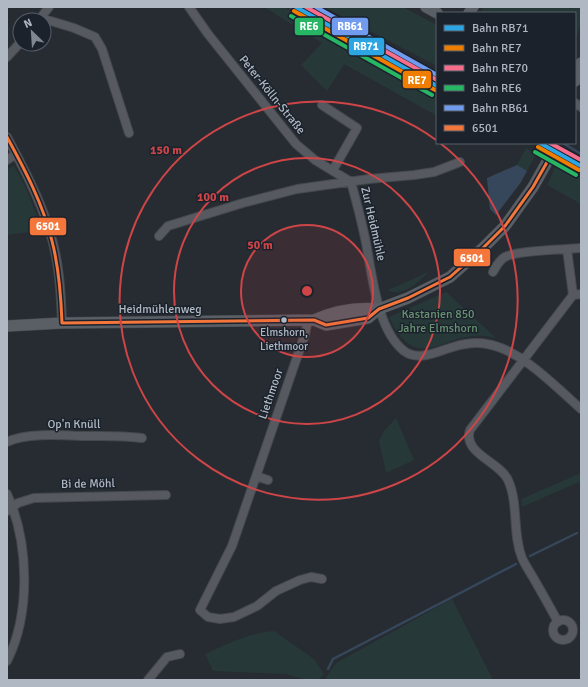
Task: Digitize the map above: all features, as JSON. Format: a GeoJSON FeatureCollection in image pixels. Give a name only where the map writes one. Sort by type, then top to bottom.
{"type":"FeatureCollection","features":[{"type":"Feature","properties":{"kind":"street","name":"Peter-Kölln-Straße"},"geometry":{"type":"LineString","coordinates":[[189,7],[208,34],[296,144],[315,160],[351,182]]}},
{"type":"Feature","properties":{"kind":"street"},"geometry":{"type":"LineString","coordinates":[[426,7],[436,12]]}},
{"type":"Feature","properties":{"kind":"street"},"geometry":{"type":"LineString","coordinates":[[52,22],[67,26],[95,37],[102,48],[129,133]]}},
{"type":"Feature","properties":{"kind":"street"},"geometry":{"type":"LineString","coordinates":[[576,78],[581,63]]}},
{"type":"Feature","properties":{"kind":"street"},"geometry":{"type":"LineString","coordinates":[[322,105],[357,128],[333,170]]}},
{"type":"Feature","properties":{"kind":"street"},"geometry":{"type":"LineString","coordinates":[[7,137],[32,184],[49,230],[58,272],[62,323]]}},
{"type":"Feature","properties":{"kind":"street","name":"Heidmühlenweg"},"geometry":{"type":"LineString","coordinates":[[7,326],[62,323],[311,320],[327,314],[368,308],[379,309],[408,298],[450,277],[484,247],[505,226],[533,188],[546,164],[554,144]]}},
{"type":"Feature","properties":{"kind":"street"},"geometry":{"type":"LineString","coordinates":[[7,160],[16,154]]}},
{"type":"Feature","properties":{"kind":"street","name":"Zur Heidmühle"},"geometry":{"type":"LineString","coordinates":[[460,162],[434,172],[351,182],[365,238],[379,309],[391,335],[404,350],[415,356],[423,356],[455,346],[486,344],[501,348],[523,360]]}},
{"type":"Feature","properties":{"kind":"street"},"geometry":{"type":"LineString","coordinates":[[159,236],[168,226],[243,203],[297,189],[351,182]]}},
{"type":"Feature","properties":{"kind":"street"},"geometry":{"type":"LineString","coordinates":[[493,272],[505,257],[519,253],[581,248]]}},
{"type":"Feature","properties":{"kind":"street"},"geometry":{"type":"LineString","coordinates":[[558,622],[522,558],[516,536],[513,494],[507,478],[493,464],[472,448],[469,443],[468,436],[470,430],[523,360],[577,295],[567,249]]}},
{"type":"Feature","properties":{"kind":"street","name":"Liethmoor"},"geometry":{"type":"LineString","coordinates":[[311,320],[288,381],[232,546],[200,610],[208,617],[220,619],[234,617],[257,606],[276,591],[300,580],[311,577],[322,579]]}},
{"type":"Feature","properties":{"kind":"street"},"geometry":{"type":"LineString","coordinates":[[523,360],[581,409]]}},
{"type":"Feature","properties":{"kind":"street","name":"Op'n Knüll"},"geometry":{"type":"LineString","coordinates":[[7,442],[34,436],[63,435],[127,436],[142,438]]}},
{"type":"Feature","properties":{"kind":"street"},"geometry":{"type":"LineString","coordinates":[[256,476],[268,480]]}},
{"type":"Feature","properties":{"kind":"street"},"geometry":{"type":"LineString","coordinates":[[7,494],[10,510],[21,534],[24,562],[18,633],[7,661]]}},
{"type":"Feature","properties":{"kind":"street","name":"Bi de Möhl"},"geometry":{"type":"LineString","coordinates":[[10,510],[18,504],[34,498],[166,495]]}},
{"type":"Feature","properties":{"kind":"street"},"geometry":{"type":"LineString","coordinates":[[148,680],[167,657],[180,654]]}},
{"type":"Feature","properties":{"kind":"green space"},"geometry":{"type":"Polygon","coordinates":[[[264,7],[284,7],[436,91],[436,115],[344,64],[327,91],[301,65],[322,43],[264,7]]]}},
{"type":"Feature","properties":{"kind":"green space"},"geometry":{"type":"Polygon","coordinates":[[[324,7],[403,7],[436,24],[436,65],[324,7]]]}},
{"type":"Feature","properties":{"kind":"green space"},"geometry":{"type":"Polygon","coordinates":[[[484,7],[581,7],[581,22],[576,39],[576,12],[480,12],[484,7]]]}},
{"type":"Feature","properties":{"kind":"green space"},"geometry":{"type":"Polygon","coordinates":[[[526,148],[536,154],[521,182],[496,215],[490,209],[487,178],[517,165],[526,148]]]}},
{"type":"Feature","properties":{"kind":"green space"},"geometry":{"type":"Polygon","coordinates":[[[559,158],[581,172],[581,204],[547,185],[559,158]]]}},
{"type":"Feature","properties":{"kind":"green space"},"geometry":{"type":"Polygon","coordinates":[[[14,166],[26,188],[42,229],[7,235],[7,169],[14,166]]]}},
{"type":"Feature","properties":{"kind":"green space"},"geometry":{"type":"Polygon","coordinates":[[[430,271],[410,288],[399,292],[387,290],[400,285],[430,271]]]}},
{"type":"Feature","properties":{"kind":"green space","name":"Kastanien 850 Jahre Elmshorn"},"geometry":{"type":"Polygon","coordinates":[[[446,292],[496,338],[470,336],[425,348],[418,348],[404,340],[397,332],[389,317],[446,292]]]}},
{"type":"Feature","properties":{"kind":"green space"},"geometry":{"type":"Polygon","coordinates":[[[396,418],[414,460],[386,473],[379,441],[384,431],[396,418]]]}},
{"type":"Feature","properties":{"kind":"green space"},"geometry":{"type":"Polygon","coordinates":[[[581,473],[581,481],[522,507],[521,499],[581,473]]]}},
{"type":"Feature","properties":{"kind":"green space"},"geometry":{"type":"Polygon","coordinates":[[[452,599],[493,680],[324,680],[336,663],[452,599]]]}},
{"type":"Feature","properties":{"kind":"green space"},"geometry":{"type":"Polygon","coordinates":[[[274,631],[314,659],[324,674],[319,680],[307,680],[286,674],[213,671],[205,654],[256,634],[274,631]]]}},
{"type":"Feature","properties":{"kind":"water"},"geometry":{"type":"Polygon","coordinates":[[[517,165],[527,171],[521,182],[496,215],[490,209],[487,178],[517,165]]]}},
{"type":"Feature","properties":{"kind":"waterway"},"geometry":{"type":"LineString","coordinates":[[289,7],[436,89]]}},
{"type":"Feature","properties":{"kind":"waterway"},"geometry":{"type":"LineString","coordinates":[[315,7],[436,72]]}},
{"type":"Feature","properties":{"kind":"waterway"},"geometry":{"type":"LineString","coordinates":[[537,144],[548,150]]}},
{"type":"Feature","properties":{"kind":"waterway"},"geometry":{"type":"LineString","coordinates":[[565,144],[581,154]]}},
{"type":"Feature","properties":{"kind":"waterway"},"geometry":{"type":"LineString","coordinates":[[553,153],[581,169]]}},
{"type":"Feature","properties":{"kind":"waterway"},"geometry":{"type":"LineString","coordinates":[[530,556],[577,533]]}},
{"type":"Feature","properties":{"kind":"waterway"},"geometry":{"type":"LineString","coordinates":[[328,669],[333,659],[516,564]]}},
{"type":"Feature","properties":{"kind":"rail line","name":"RB71"},"geometry":{"type":"LineString","coordinates":[[296,7],[436,85]]}},
{"type":"Feature","properties":{"kind":"rail line","name":"RE70"},"geometry":{"type":"LineString","coordinates":[[306,7],[436,79]]}},
{"type":"Feature","properties":{"kind":"rail line","name":"RB61"},"geometry":{"type":"LineString","coordinates":[[316,7],[436,74]]}},
{"type":"Feature","properties":{"kind":"rail line","name":"RE7"},"geometry":{"type":"LineString","coordinates":[[294,11],[435,90]]}},
{"type":"Feature","properties":{"kind":"rail line","name":"RE6"},"geometry":{"type":"LineString","coordinates":[[291,16],[432,95]]}},
{"type":"Feature","properties":{"kind":"rail line","name":"RB71"},"geometry":{"type":"LineString","coordinates":[[542,144],[581,166]]}},
{"type":"Feature","properties":{"kind":"rail line","name":"RE70"},"geometry":{"type":"LineString","coordinates":[[552,144],[581,160]]}},
{"type":"Feature","properties":{"kind":"rail line","name":"RE7"},"geometry":{"type":"LineString","coordinates":[[538,147],[579,170]]}},
{"type":"Feature","properties":{"kind":"rail line","name":"RE6"},"geometry":{"type":"LineString","coordinates":[[535,152],[576,175]]}},
{"type":"Feature","properties":{"kind":"transit line","name":"6501"},"geometry":{"type":"LineString","coordinates":[[7,137],[33,188],[48,227],[58,271],[62,323]]}},
{"type":"Feature","properties":{"kind":"transit line","name":"6501"},"geometry":{"type":"LineString","coordinates":[[62,323],[314,320],[326,325],[368,318],[379,309],[408,298],[450,277],[484,247],[505,226],[533,187],[546,164],[554,144]]}},
{"type":"Feature","properties":{"kind":"place","name":"Elmshorn, Liethmoor"},"geometry":{"type":"Point","coordinates":[284,320]}}]}
